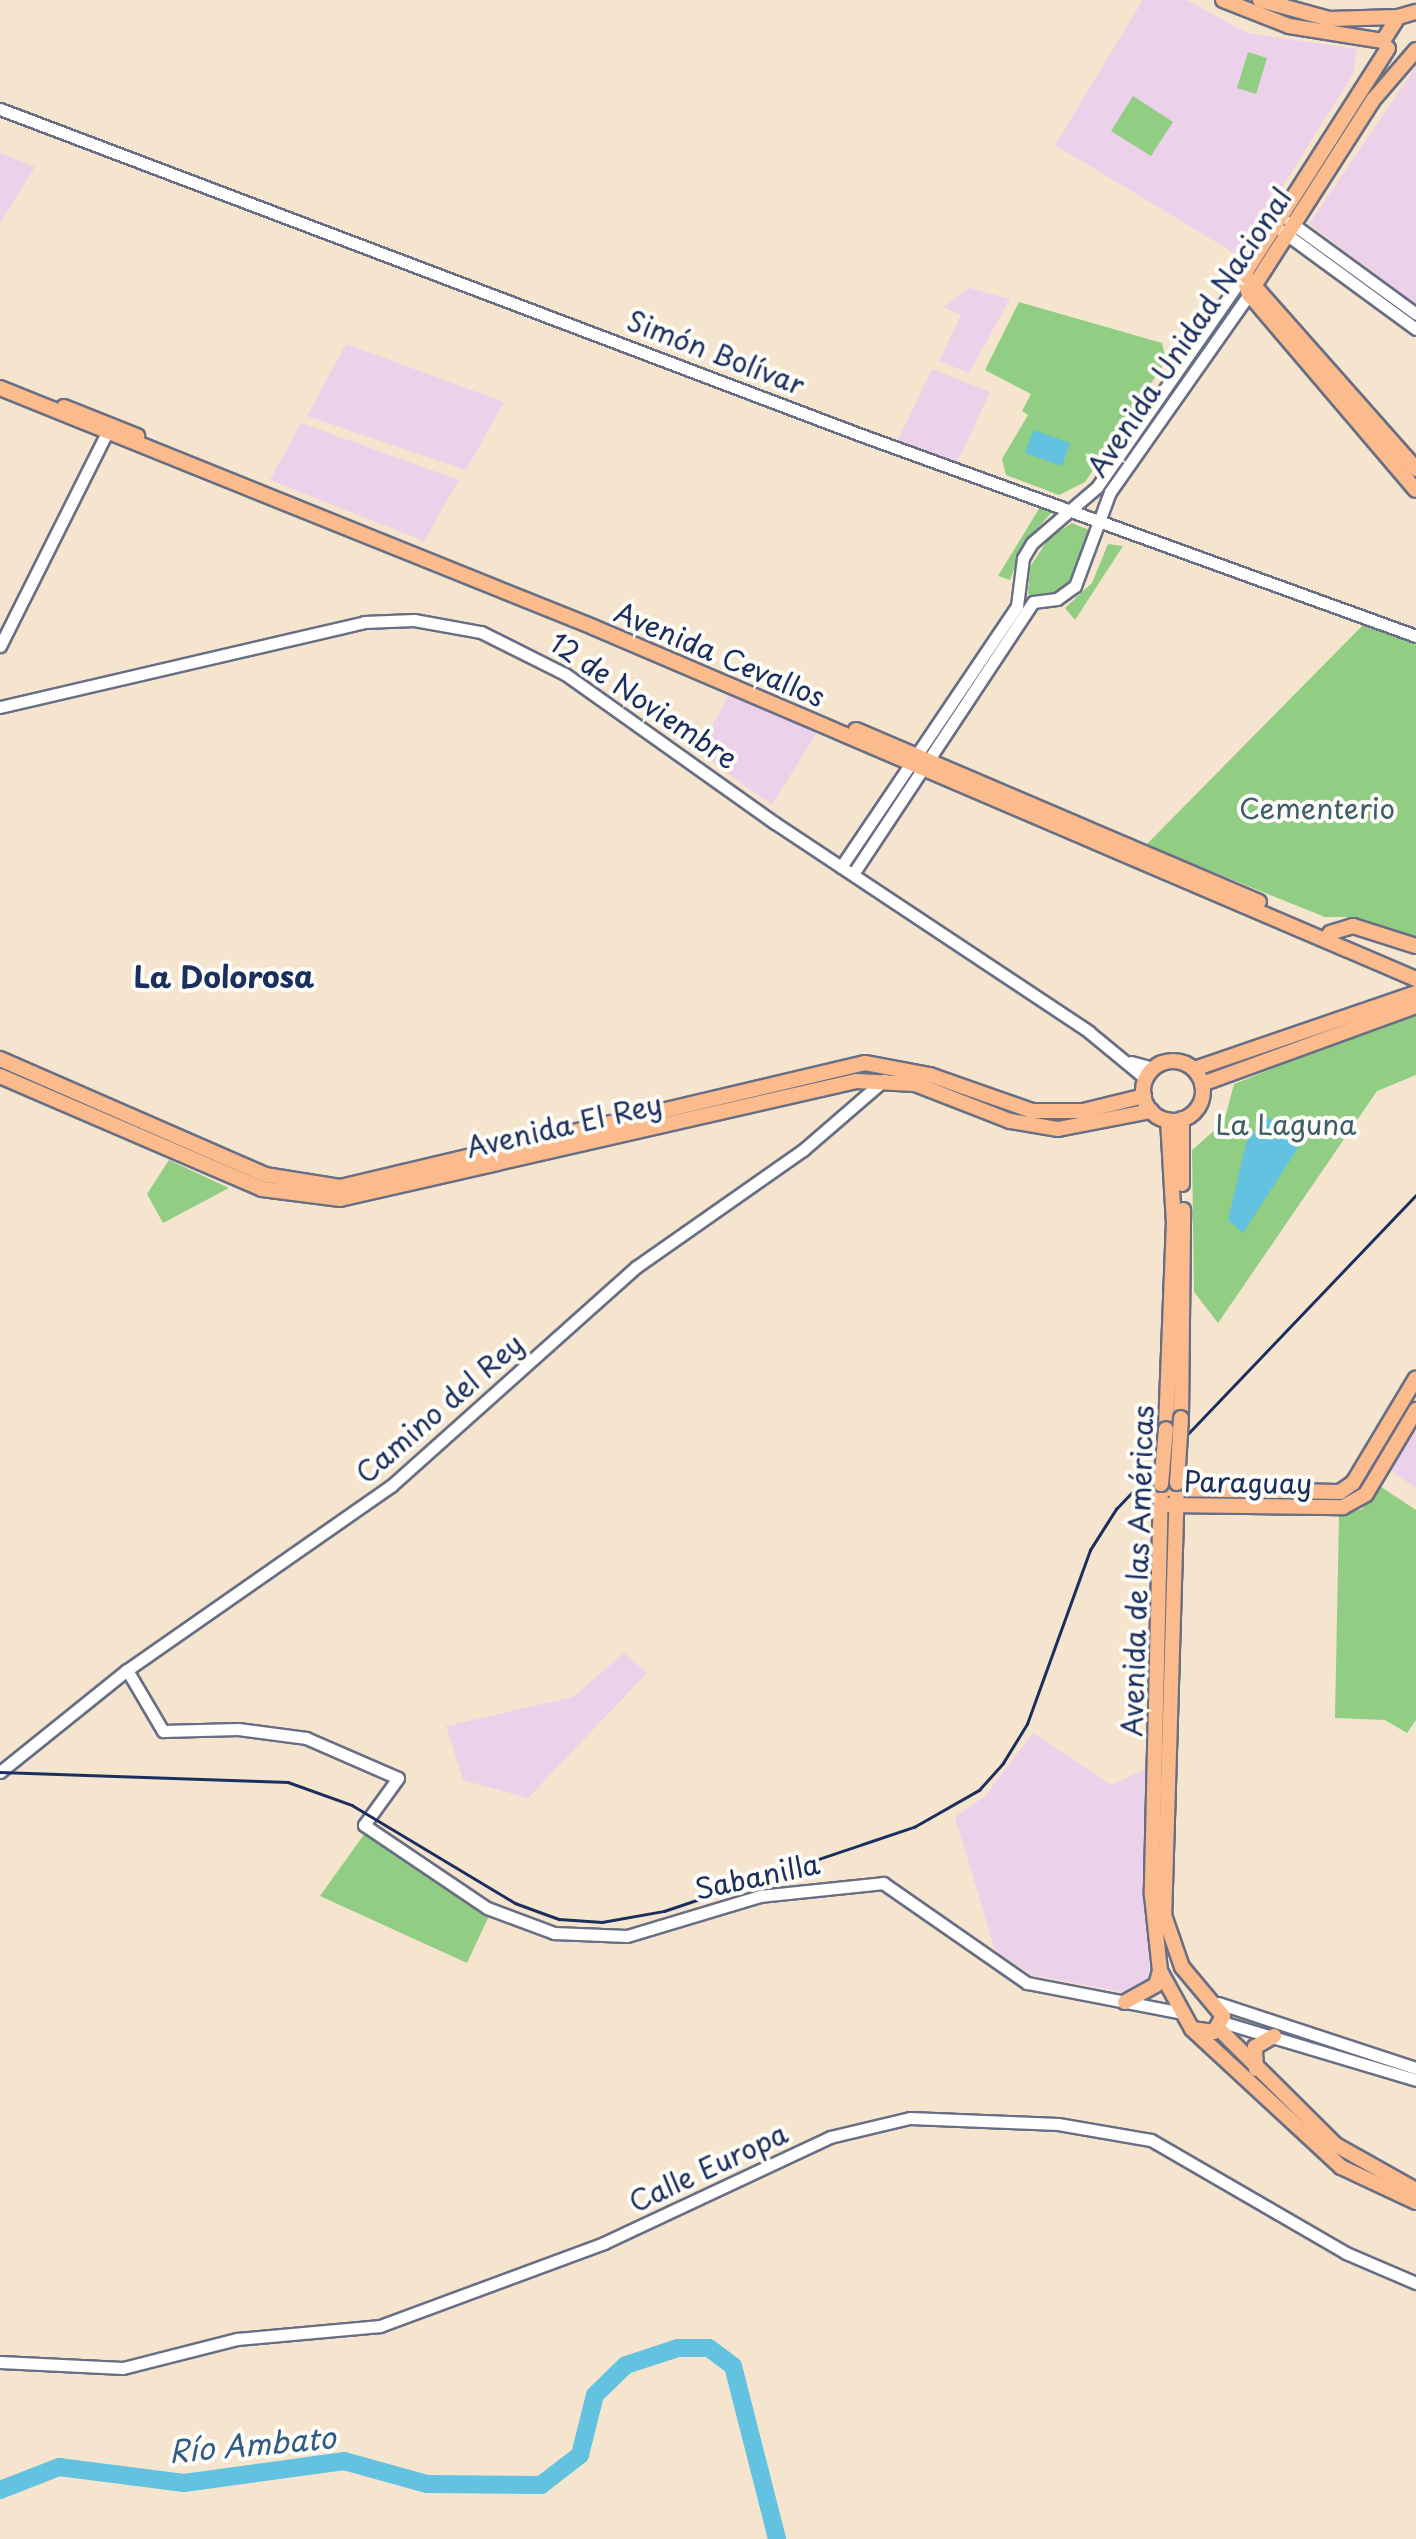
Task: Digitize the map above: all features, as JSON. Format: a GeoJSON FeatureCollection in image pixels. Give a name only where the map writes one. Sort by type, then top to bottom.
{"type":"FeatureCollection","features":[{"type":"Feature","properties":{"kind":"main road"},"geometry":{"type":"LineString","coordinates":[[1222,0],[1289,26],[1386,44],[1411,53]]}},
{"type":"Feature","properties":{"kind":"main road"},"geometry":{"type":"LineString","coordinates":[[1260,0],[1329,20],[1410,15]]}},
{"type":"Feature","properties":{"kind":"main road","name":"Avenida Unidad Nacional"},"geometry":{"type":"LineString","coordinates":[[1249,285],[1386,44],[1410,15]]}},
{"type":"Feature","properties":{"kind":"main road","name":"Avenida Unidad Nacional"},"geometry":{"type":"LineString","coordinates":[[1284,225],[1411,53]]}},
{"type":"Feature","properties":{"kind":"main road"},"geometry":{"type":"LineString","coordinates":[[1249,285],[1416,469]]}},
{"type":"Feature","properties":{"kind":"main road"},"geometry":{"type":"LineString","coordinates":[[1249,285],[1416,490]]}},
{"type":"Feature","properties":{"kind":"main road","name":"Avenida Cevallos"},"geometry":{"type":"LineString","coordinates":[[0,380],[108,430]]}},
{"type":"Feature","properties":{"kind":"main road","name":"Avenida Cevallos"},"geometry":{"type":"LineString","coordinates":[[0,388],[593,627],[1416,979]]}},
{"type":"Feature","properties":{"kind":"main road","name":"Avenida Cevallos"},"geometry":{"type":"LineString","coordinates":[[919,765],[1416,970]]}},
{"type":"Feature","properties":{"kind":"main road"},"geometry":{"type":"LineString","coordinates":[[1330,932],[1353,926],[1416,946]]}},
{"type":"Feature","properties":{"kind":"main road"},"geometry":{"type":"LineString","coordinates":[[1194,1070],[1412,1000]]}},
{"type":"Feature","properties":{"kind":"main road"},"geometry":{"type":"LineString","coordinates":[[1202,1084],[1412,1000]]}},
{"type":"Feature","properties":{"kind":"main road","name":"Avenida El Rey"},"geometry":{"type":"LineString","coordinates":[[0,1060],[265,1176],[340,1187],[838,1068],[898,1067],[1032,1111],[1083,1111],[1144,1096]]}},
{"type":"Feature","properties":{"kind":"main road"},"geometry":{"type":"LineString","coordinates":[[1172,1061],[1194,1070],[1202,1084],[1197,1109],[1175,1120],[1151,1111],[1144,1096],[1150,1074],[1172,1061]]}},
{"type":"Feature","properties":{"kind":"main road","name":"Avenida El Rey"},"geometry":{"type":"LineString","coordinates":[[0,1076],[262,1189],[340,1199],[885,1079],[932,1089],[1010,1121],[1058,1129],[1151,1111]]}},
{"type":"Feature","properties":{"kind":"main road","name":"Avenida de las Américas"},"geometry":{"type":"LineString","coordinates":[[1175,1120],[1181,1418],[1168,1493],[1152,1895],[1160,1971],[1182,2012]]}},
{"type":"Feature","properties":{"kind":"main road","name":"Avenida de las Américas"},"geometry":{"type":"LineString","coordinates":[[1175,1120],[1166,1429],[1164,1916],[1182,1967],[1213,2000]]}},
{"type":"Feature","properties":{"kind":"main road","name":"Paraguay"},"geometry":{"type":"LineString","coordinates":[[1168,1493],[1337,1492],[1353,1483],[1416,1378]]}},
{"type":"Feature","properties":{"kind":"main road","name":"Paraguay"},"geometry":{"type":"LineString","coordinates":[[1168,1493],[1336,1509],[1366,1494],[1416,1410]]}},
{"type":"Feature","properties":{"kind":"main road"},"geometry":{"type":"LineString","coordinates":[[1125,2002],[1156,1986],[1160,1971]]}},
{"type":"Feature","properties":{"kind":"main road"},"geometry":{"type":"LineString","coordinates":[[1182,2012],[1213,2000],[1220,2025],[1256,2070],[1336,2145],[1416,2190]]}},
{"type":"Feature","properties":{"kind":"main road"},"geometry":{"type":"LineString","coordinates":[[1182,2012],[1208,2034],[1220,2025]]}},
{"type":"Feature","properties":{"kind":"main road"},"geometry":{"type":"LineString","coordinates":[[1182,2012],[1342,2167],[1416,2202]]}},
{"type":"Feature","properties":{"kind":"main road"},"geometry":{"type":"LineString","coordinates":[[1256,2070],[1254,2047],[1274,2036]]}},
{"type":"Feature","properties":{"kind":"street","name":"Simón Bolívar"},"geometry":{"type":"LineString","coordinates":[[0,108],[1068,510],[1416,636]]}},
{"type":"Feature","properties":{"kind":"street"},"geometry":{"type":"LineString","coordinates":[[1284,225],[1416,314]]}},
{"type":"Feature","properties":{"kind":"street"},"geometry":{"type":"LineString","coordinates":[[1284,225],[1416,329]]}},
{"type":"Feature","properties":{"kind":"street","name":"Avenida Unidad Nacional"},"geometry":{"type":"LineString","coordinates":[[919,765],[1022,596],[1020,574],[1032,543],[1097,487],[1249,285]]}},
{"type":"Feature","properties":{"kind":"street","name":"Avenida Unidad Nacional"},"geometry":{"type":"LineString","coordinates":[[847,871],[1033,602],[1056,599],[1075,586],[1110,492],[1249,285]]}},
{"type":"Feature","properties":{"kind":"street"},"geometry":{"type":"LineString","coordinates":[[0,646],[108,430]]}},
{"type":"Feature","properties":{"kind":"street","name":"12 de Noviembre"},"geometry":{"type":"LineString","coordinates":[[0,707],[332,627],[391,619],[441,622],[520,648],[566,674],[847,871],[1150,1074]]}},
{"type":"Feature","properties":{"kind":"street","name":"Camino del Rey"},"geometry":{"type":"LineString","coordinates":[[2,1770],[127,1670],[391,1486],[636,1268],[803,1150],[898,1067]]}},
{"type":"Feature","properties":{"kind":"street","name":"Sabanilla"},"geometry":{"type":"LineString","coordinates":[[127,1670],[159,1729],[306,1738],[398,1778],[364,1824],[487,1908],[554,1934],[627,1936],[760,1896],[883,1883],[1027,1983],[1182,2012]]}},
{"type":"Feature","properties":{"kind":"street"},"geometry":{"type":"LineString","coordinates":[[1213,2000],[1416,2068]]}},
{"type":"Feature","properties":{"kind":"street"},"geometry":{"type":"LineString","coordinates":[[1220,2025],[1274,2036],[1416,2080]]}},
{"type":"Feature","properties":{"kind":"street","name":"Calle Europa"},"geometry":{"type":"LineString","coordinates":[[0,2362],[113,2369],[237,2339],[380,2326],[604,2243],[830,2138],[910,2118],[1058,2124],[1152,2140],[1346,2254],[1416,2283]]}},
{"type":"Feature","properties":{"kind":"shaded area"},"geometry":{"type":"Polygon","coordinates":[[[1143,0],[1187,0],[1247,33],[1357,49],[1353,74],[1239,256],[1055,145],[1143,0]]]}},
{"type":"Feature","properties":{"kind":"shaded area"},"geometry":{"type":"Polygon","coordinates":[[[1416,66],[1416,304],[1309,224],[1416,66]]]}},
{"type":"Feature","properties":{"kind":"shaded area"},"geometry":{"type":"Polygon","coordinates":[[[0,153],[35,167],[0,223],[0,153]]]}},
{"type":"Feature","properties":{"kind":"shaded area"},"geometry":{"type":"Polygon","coordinates":[[[969,288],[1010,299],[969,373],[939,361],[961,315],[944,307],[969,288]]]}},
{"type":"Feature","properties":{"kind":"shaded area"},"geometry":{"type":"Polygon","coordinates":[[[346,344],[504,402],[466,470],[307,416],[346,344]]]}},
{"type":"Feature","properties":{"kind":"shaded area"},"geometry":{"type":"Polygon","coordinates":[[[932,369],[990,392],[955,467],[896,444],[932,369]]]}},
{"type":"Feature","properties":{"kind":"shaded area"},"geometry":{"type":"Polygon","coordinates":[[[301,423],[459,480],[424,541],[270,480],[301,423]]]}},
{"type":"Feature","properties":{"kind":"shaded area"},"geometry":{"type":"Polygon","coordinates":[[[729,694],[820,727],[772,805],[698,752],[729,694]]]}},
{"type":"Feature","properties":{"kind":"shaded area"},"geometry":{"type":"Polygon","coordinates":[[[1416,1422],[1416,1488],[1387,1468],[1416,1422]]]}},
{"type":"Feature","properties":{"kind":"shaded area"},"geometry":{"type":"Polygon","coordinates":[[[624,1653],[647,1673],[528,1798],[463,1780],[446,1726],[573,1697],[624,1653]]]}},
{"type":"Feature","properties":{"kind":"shaded area"},"geometry":{"type":"Polygon","coordinates":[[[1033,1733],[1111,1785],[1148,1768],[1149,1980],[1131,1994],[1032,1975],[995,1950],[955,1817],[985,1796],[1033,1733]]]}},
{"type":"Feature","properties":{"kind":"green space"},"geometry":{"type":"Polygon","coordinates":[[[1248,52],[1267,58],[1256,94],[1237,88],[1248,52]]]}},
{"type":"Feature","properties":{"kind":"green space"},"geometry":{"type":"Polygon","coordinates":[[[1133,96],[1173,122],[1151,156],[1111,131],[1133,96]]]}},
{"type":"Feature","properties":{"kind":"green space"},"geometry":{"type":"Polygon","coordinates":[[[1019,302],[1162,343],[1166,361],[1085,482],[1059,495],[1006,475],[1002,459],[1028,415],[1022,411],[1031,394],[985,370],[1019,302]]]}},
{"type":"Feature","properties":{"kind":"green space"},"geometry":{"type":"Polygon","coordinates":[[[1040,507],[1052,512],[1023,545],[1010,580],[998,576],[1040,507]]]}},
{"type":"Feature","properties":{"kind":"green space"},"geometry":{"type":"Polygon","coordinates":[[[1072,523],[1094,532],[1092,560],[1073,591],[1044,604],[1028,594],[1030,567],[1049,538],[1072,523]]]}},
{"type":"Feature","properties":{"kind":"green space"},"geometry":{"type":"Polygon","coordinates":[[[1108,544],[1123,546],[1075,620],[1065,608],[1092,583],[1108,544]]]}},
{"type":"Feature","properties":{"kind":"green space","name":"Cementerio"},"geometry":{"type":"Polygon","coordinates":[[[1363,625],[1416,645],[1416,939],[1352,917],[1325,917],[1146,845],[1363,625]]]}},
{"type":"Feature","properties":{"kind":"green space","name":"La Laguna"},"geometry":{"type":"Polygon","coordinates":[[[1416,1011],[1416,1075],[1377,1091],[1218,1323],[1194,1292],[1192,1150],[1224,1122],[1234,1084],[1416,1011]]]}},
{"type":"Feature","properties":{"kind":"green space"},"geometry":{"type":"Polygon","coordinates":[[[169,1160],[229,1188],[163,1223],[147,1194],[169,1160]]]}},
{"type":"Feature","properties":{"kind":"green space"},"geometry":{"type":"Polygon","coordinates":[[[1378,1485],[1416,1510],[1416,1720],[1407,1733],[1385,1720],[1335,1718],[1339,1515],[1362,1509],[1378,1485]]]}},
{"type":"Feature","properties":{"kind":"green space"},"geometry":{"type":"Polygon","coordinates":[[[365,1833],[489,1916],[467,1963],[320,1896],[365,1833]]]}},
{"type":"Feature","properties":{"kind":"water"},"geometry":{"type":"Polygon","coordinates":[[[1033,430],[1070,443],[1062,466],[1025,453],[1033,430]]]}},
{"type":"Feature","properties":{"kind":"water"},"geometry":{"type":"Polygon","coordinates":[[[1266,1118],[1298,1125],[1303,1140],[1243,1233],[1228,1220],[1246,1143],[1266,1118]]]}},
{"type":"Feature","properties":{"kind":"waterway","name":"Río Ambato"},"geometry":{"type":"LineString","coordinates":[[0,2490],[59,2467],[184,2483],[344,2461],[427,2484],[541,2485],[580,2455],[595,2395],[626,2365],[678,2348],[709,2348],[733,2366],[777,2539]]}},
{"type":"Feature","properties":{"kind":"railway"},"geometry":{"type":"LineString","coordinates":[[0,1772],[288,1782],[352,1805],[515,1903],[559,1919],[602,1922],[664,1911],[914,1827],[979,1790],[1003,1763],[1027,1724],[1090,1550],[1116,1509],[1416,1195]]}},
{"type":"Feature","properties":{"kind":"district","name":"La Dolorosa"},"geometry":{"type":"Point","coordinates":[224,976]}}]}
